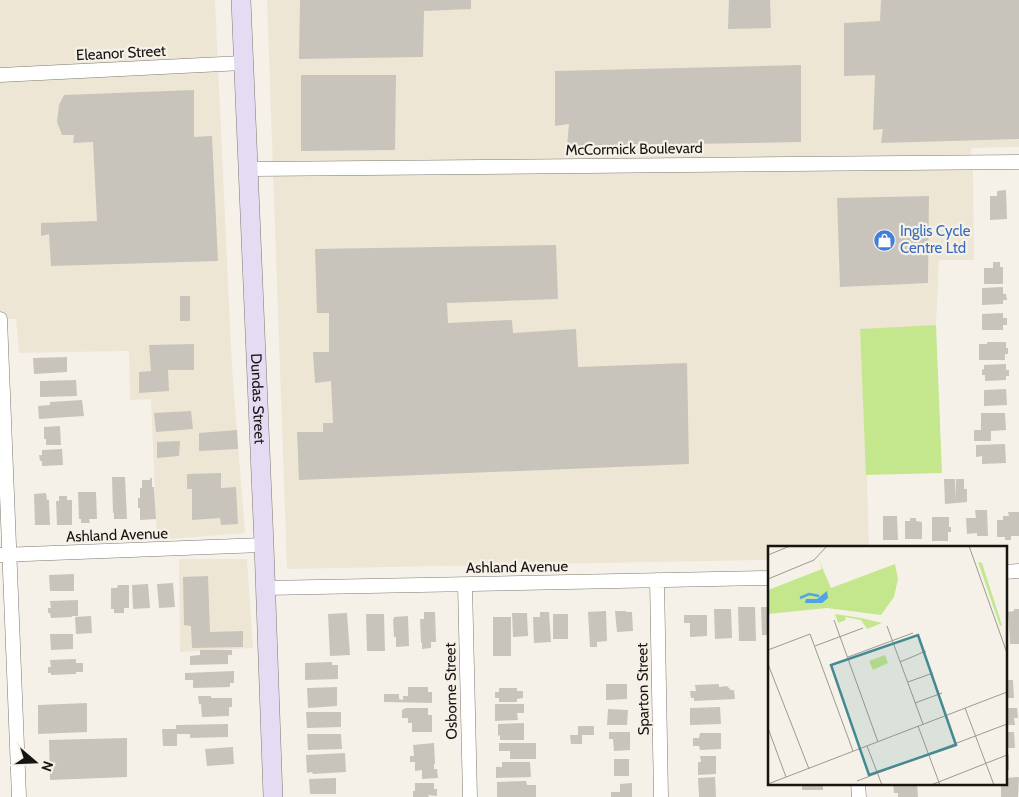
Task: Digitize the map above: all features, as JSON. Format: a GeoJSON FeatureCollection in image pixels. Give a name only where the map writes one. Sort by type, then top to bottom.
{"type":"FeatureCollection","features":[{"type":"Feature","properties":{"kind":"main road","name":"Dundas Street"},"geometry":{"type":"LineString","coordinates":[[241,0],[273,797]]}},
{"type":"Feature","properties":{"kind":"street","name":"Eleanor Street"},"geometry":{"type":"LineString","coordinates":[[0,75],[243,63]]}},
{"type":"Feature","properties":{"kind":"street","name":"McCormick Boulevard"},"geometry":{"type":"LineString","coordinates":[[249,169],[1019,162]]}},
{"type":"Feature","properties":{"kind":"street"},"geometry":{"type":"LineString","coordinates":[[0,319],[4,555],[19,797]]}},
{"type":"Feature","properties":{"kind":"street","name":"Ashland Avenue"},"geometry":{"type":"LineString","coordinates":[[4,555],[264,545]]}},
{"type":"Feature","properties":{"kind":"street"},"geometry":{"type":"LineString","coordinates":[[1006,572],[1019,571]]}},
{"type":"Feature","properties":{"kind":"street","name":"Ashland Avenue"},"geometry":{"type":"LineString","coordinates":[[266,588],[768,578]]}},
{"type":"Feature","properties":{"kind":"street","name":"Sparton Street"},"geometry":{"type":"LineString","coordinates":[[657,580],[660,797]]}},
{"type":"Feature","properties":{"kind":"street","name":"Osborne Street"},"geometry":{"type":"LineString","coordinates":[[465,585],[470,797]]}},
{"type":"Feature","properties":{"kind":"street"},"geometry":{"type":"LineString","coordinates":[[858,784],[859,797]]}},
{"type":"Feature","properties":{"kind":"shaded area"},"geometry":{"type":"Polygon","coordinates":[[[0,0],[215,0],[232,368],[245,533],[157,540],[151,399],[130,400],[129,351],[19,353],[16,319],[0,319],[0,0]]]}},
{"type":"Feature","properties":{"kind":"shaded area"},"geometry":{"type":"Polygon","coordinates":[[[267,0],[1019,0],[1019,147],[971,148],[974,260],[939,260],[936,325],[860,330],[869,546],[768,546],[768,560],[287,569],[267,0]]]}},
{"type":"Feature","properties":{"kind":"shaded area"},"geometry":{"type":"Polygon","coordinates":[[[179,559],[247,559],[253,648],[180,652],[179,559]]]}},
{"type":"Feature","properties":{"kind":"green space"},"geometry":{"type":"Polygon","coordinates":[[[936,325],[942,473],[866,475],[860,329],[936,325]]]}},
{"type":"Feature","properties":{"kind":"building"},"geometry":{"type":"Polygon","coordinates":[[[300,0],[471,0],[471,9],[424,11],[423,57],[299,59],[300,0]]]}},
{"type":"Feature","properties":{"kind":"building"},"geometry":{"type":"Polygon","coordinates":[[[729,0],[770,0],[771,28],[728,29],[729,0]]]}},
{"type":"Feature","properties":{"kind":"building"},"geometry":{"type":"Polygon","coordinates":[[[881,0],[1019,0],[1019,139],[881,143],[883,129],[873,130],[875,75],[844,76],[844,23],[880,21],[881,0]]]}},
{"type":"Feature","properties":{"kind":"building"},"geometry":{"type":"Polygon","coordinates":[[[801,65],[801,142],[567,146],[569,124],[555,126],[555,71],[801,65]]]}},
{"type":"Feature","properties":{"kind":"building"},"geometry":{"type":"Polygon","coordinates":[[[301,75],[396,75],[395,150],[301,151],[301,75]]]}},
{"type":"Feature","properties":{"kind":"building"},"geometry":{"type":"Polygon","coordinates":[[[194,90],[194,137],[212,136],[218,261],[51,266],[49,234],[41,236],[41,223],[97,221],[93,142],[73,143],[74,135],[62,135],[57,122],[59,105],[64,95],[194,90]]]}},
{"type":"Feature","properties":{"kind":"building"},"geometry":{"type":"Polygon","coordinates":[[[1006,190],[1007,219],[990,220],[990,196],[997,196],[997,191],[1006,190]]]}},
{"type":"Feature","properties":{"kind":"building","name":"Inglis Cycle Centre Ltd"},"geometry":{"type":"Polygon","coordinates":[[[929,196],[928,283],[840,287],[837,198],[929,196]]]}},
{"type":"Feature","properties":{"kind":"building"},"geometry":{"type":"Polygon","coordinates":[[[556,245],[558,299],[447,303],[448,323],[512,320],[513,333],[576,329],[578,367],[687,363],[689,464],[299,480],[297,432],[323,432],[323,423],[333,423],[331,381],[315,383],[313,352],[329,352],[329,313],[317,313],[315,249],[556,245]]]}},
{"type":"Feature","properties":{"kind":"building"},"geometry":{"type":"Polygon","coordinates":[[[993,262],[1000,262],[1000,267],[1003,267],[1003,284],[984,284],[984,268],[993,268],[993,262]]]}},
{"type":"Feature","properties":{"kind":"building"},"geometry":{"type":"Polygon","coordinates":[[[1003,287],[1003,294],[1006,294],[1007,300],[1003,300],[1003,304],[982,305],[982,288],[1003,287]]]}},
{"type":"Feature","properties":{"kind":"building"},"geometry":{"type":"Polygon","coordinates":[[[180,296],[190,296],[190,321],[180,321],[180,296]]]}},
{"type":"Feature","properties":{"kind":"building"},"geometry":{"type":"Polygon","coordinates":[[[1003,313],[1003,318],[1007,318],[1007,325],[1003,325],[1003,330],[982,330],[982,314],[1003,313]]]}},
{"type":"Feature","properties":{"kind":"building"},"geometry":{"type":"Polygon","coordinates":[[[987,342],[1006,342],[1008,354],[1005,354],[1005,360],[979,360],[979,344],[987,344],[987,342]]]}},
{"type":"Feature","properties":{"kind":"building"},"geometry":{"type":"Polygon","coordinates":[[[194,344],[194,370],[168,370],[169,391],[139,393],[139,372],[151,371],[149,345],[194,344]]]}},
{"type":"Feature","properties":{"kind":"building"},"geometry":{"type":"Polygon","coordinates":[[[67,357],[67,372],[34,374],[33,358],[67,357]]]}},
{"type":"Feature","properties":{"kind":"building"},"geometry":{"type":"Polygon","coordinates":[[[1006,364],[1009,376],[1006,376],[1006,380],[985,381],[985,375],[982,375],[984,365],[1006,364]]]}},
{"type":"Feature","properties":{"kind":"building"},"geometry":{"type":"Polygon","coordinates":[[[76,380],[77,396],[40,397],[40,381],[76,380]]]}},
{"type":"Feature","properties":{"kind":"building"},"geometry":{"type":"Polygon","coordinates":[[[1006,389],[1007,405],[984,406],[984,390],[1006,389]]]}},
{"type":"Feature","properties":{"kind":"building"},"geometry":{"type":"Polygon","coordinates":[[[82,400],[84,416],[39,419],[38,406],[50,405],[50,402],[82,400]]]}},
{"type":"Feature","properties":{"kind":"building"},"geometry":{"type":"Polygon","coordinates":[[[191,411],[193,429],[156,432],[154,413],[191,411]]]}},
{"type":"Feature","properties":{"kind":"building"},"geometry":{"type":"Polygon","coordinates":[[[981,413],[1005,413],[1006,430],[991,431],[991,441],[974,441],[974,430],[981,430],[981,413]]]}},
{"type":"Feature","properties":{"kind":"building"},"geometry":{"type":"Polygon","coordinates":[[[60,426],[61,445],[46,445],[44,427],[60,426]]]}},
{"type":"Feature","properties":{"kind":"building"},"geometry":{"type":"Polygon","coordinates":[[[237,430],[238,449],[199,451],[199,433],[237,430]]]}},
{"type":"Feature","properties":{"kind":"building"},"geometry":{"type":"Polygon","coordinates":[[[180,441],[179,456],[157,458],[157,442],[180,441]]]}},
{"type":"Feature","properties":{"kind":"building"},"geometry":{"type":"Polygon","coordinates":[[[1005,444],[1006,463],[982,464],[982,456],[976,457],[976,445],[1005,444]]]}},
{"type":"Feature","properties":{"kind":"building"},"geometry":{"type":"Polygon","coordinates":[[[62,449],[63,465],[42,466],[39,455],[42,455],[42,450],[62,449]]]}},
{"type":"Feature","properties":{"kind":"building"},"geometry":{"type":"Polygon","coordinates":[[[221,473],[221,488],[236,487],[238,524],[221,525],[220,518],[192,520],[192,489],[187,489],[187,474],[221,473]]]}},
{"type":"Feature","properties":{"kind":"building"},"geometry":{"type":"Polygon","coordinates":[[[112,477],[125,477],[127,519],[114,519],[112,477]]]}},
{"type":"Feature","properties":{"kind":"building"},"geometry":{"type":"Polygon","coordinates":[[[152,478],[152,487],[154,487],[156,519],[140,520],[138,498],[140,498],[140,488],[142,488],[142,480],[150,480],[152,478]]]}},
{"type":"Feature","properties":{"kind":"building"},"geometry":{"type":"Polygon","coordinates":[[[944,479],[955,479],[956,500],[956,479],[964,479],[964,489],[967,489],[967,502],[945,504],[944,479]]]}},
{"type":"Feature","properties":{"kind":"building"},"geometry":{"type":"Polygon","coordinates":[[[78,492],[96,492],[97,519],[89,519],[90,523],[81,523],[81,519],[79,519],[78,492]]]}},
{"type":"Feature","properties":{"kind":"building"},"geometry":{"type":"Polygon","coordinates":[[[46,493],[47,500],[49,500],[50,525],[35,525],[34,494],[46,493]]]}},
{"type":"Feature","properties":{"kind":"building"},"geometry":{"type":"Polygon","coordinates":[[[59,496],[67,496],[67,500],[72,500],[72,525],[57,525],[56,501],[59,501],[59,496]]]}},
{"type":"Feature","properties":{"kind":"building"},"geometry":{"type":"Polygon","coordinates":[[[975,510],[987,510],[988,536],[977,536],[977,533],[967,534],[966,518],[976,518],[975,510]]]}},
{"type":"Feature","properties":{"kind":"building"},"geometry":{"type":"Polygon","coordinates":[[[1008,512],[1019,512],[1019,536],[1011,536],[1011,540],[1005,540],[1005,537],[997,537],[997,520],[1003,520],[1003,516],[1009,516],[1008,512]]]}},
{"type":"Feature","properties":{"kind":"building"},"geometry":{"type":"Polygon","coordinates":[[[883,516],[897,516],[898,540],[883,540],[883,516]]]}},
{"type":"Feature","properties":{"kind":"building"},"geometry":{"type":"Polygon","coordinates":[[[932,517],[949,517],[951,532],[948,532],[948,541],[932,541],[932,517]]]}},
{"type":"Feature","properties":{"kind":"building"},"geometry":{"type":"Polygon","coordinates":[[[910,518],[916,518],[916,521],[922,522],[922,539],[905,539],[905,521],[910,521],[910,518]]]}},
{"type":"Feature","properties":{"kind":"building"},"geometry":{"type":"Polygon","coordinates":[[[74,574],[74,591],[50,591],[49,575],[74,574]]]}},
{"type":"Feature","properties":{"kind":"building"},"geometry":{"type":"Polygon","coordinates":[[[208,576],[210,632],[243,631],[243,647],[192,648],[191,626],[184,625],[183,577],[208,576]]]}},
{"type":"Feature","properties":{"kind":"building"},"geometry":{"type":"Polygon","coordinates":[[[173,583],[175,607],[159,608],[157,584],[173,583]]]}},
{"type":"Feature","properties":{"kind":"building"},"geometry":{"type":"Polygon","coordinates":[[[148,584],[150,608],[133,609],[132,585],[148,584]]]}},
{"type":"Feature","properties":{"kind":"building"},"geometry":{"type":"Polygon","coordinates":[[[118,585],[129,585],[129,608],[124,608],[124,613],[114,613],[114,609],[111,609],[111,588],[117,588],[118,585]]]}},
{"type":"Feature","properties":{"kind":"building"},"geometry":{"type":"Polygon","coordinates":[[[78,600],[78,616],[51,618],[50,613],[48,613],[48,608],[51,608],[50,601],[78,600]]]}},
{"type":"Feature","properties":{"kind":"building"},"geometry":{"type":"Polygon","coordinates":[[[738,607],[755,607],[756,641],[739,641],[738,607]]]}},
{"type":"Feature","properties":{"kind":"building"},"geometry":{"type":"Polygon","coordinates":[[[761,607],[768,607],[768,635],[762,635],[761,607]]]}},
{"type":"Feature","properties":{"kind":"building"},"geometry":{"type":"Polygon","coordinates":[[[714,609],[731,609],[732,638],[715,639],[714,609]]]}},
{"type":"Feature","properties":{"kind":"building"},"geometry":{"type":"Polygon","coordinates":[[[1014,609],[1019,609],[1019,644],[1010,644],[1008,612],[1014,611],[1014,609]]]}},
{"type":"Feature","properties":{"kind":"building"},"geometry":{"type":"Polygon","coordinates":[[[606,611],[607,641],[597,642],[597,647],[590,647],[588,612],[606,611]]]}},
{"type":"Feature","properties":{"kind":"building"},"geometry":{"type":"Polygon","coordinates":[[[615,611],[632,612],[633,631],[617,632],[615,611]]]}},
{"type":"Feature","properties":{"kind":"building"},"geometry":{"type":"Polygon","coordinates":[[[424,612],[435,612],[436,642],[431,642],[431,648],[422,649],[420,619],[424,619],[424,612]]]}},
{"type":"Feature","properties":{"kind":"building"},"geometry":{"type":"Polygon","coordinates":[[[540,612],[549,612],[551,642],[534,643],[533,617],[540,617],[540,612]]]}},
{"type":"Feature","properties":{"kind":"building"},"geometry":{"type":"Polygon","coordinates":[[[347,613],[350,655],[330,656],[328,614],[347,613]]]}},
{"type":"Feature","properties":{"kind":"building"},"geometry":{"type":"Polygon","coordinates":[[[512,613],[527,613],[528,636],[513,637],[512,613]]]}},
{"type":"Feature","properties":{"kind":"building"},"geometry":{"type":"Polygon","coordinates":[[[366,614],[384,614],[385,651],[367,651],[366,614]]]}},
{"type":"Feature","properties":{"kind":"building"},"geometry":{"type":"Polygon","coordinates":[[[553,614],[568,614],[568,639],[553,639],[553,614]]]}},
{"type":"Feature","properties":{"kind":"building"},"geometry":{"type":"Polygon","coordinates":[[[684,615],[707,615],[707,636],[690,637],[690,623],[684,623],[684,615]]]}},
{"type":"Feature","properties":{"kind":"building"},"geometry":{"type":"Polygon","coordinates":[[[91,616],[92,633],[76,634],[75,617],[91,616]]]}},
{"type":"Feature","properties":{"kind":"building"},"geometry":{"type":"Polygon","coordinates":[[[408,616],[409,646],[396,647],[393,619],[394,617],[408,616]]]}},
{"type":"Feature","properties":{"kind":"building"},"geometry":{"type":"Polygon","coordinates":[[[493,617],[511,617],[511,656],[493,656],[493,617]]]}},
{"type":"Feature","properties":{"kind":"building"},"geometry":{"type":"Polygon","coordinates":[[[50,634],[73,634],[73,649],[51,650],[50,634]]]}},
{"type":"Feature","properties":{"kind":"building"},"geometry":{"type":"Polygon","coordinates":[[[200,650],[232,650],[232,655],[228,655],[228,664],[190,665],[190,656],[200,655],[200,650]]]}},
{"type":"Feature","properties":{"kind":"building"},"geometry":{"type":"Polygon","coordinates":[[[76,659],[76,663],[83,663],[83,672],[51,675],[51,673],[48,673],[48,667],[51,667],[50,660],[76,659]]]}},
{"type":"Feature","properties":{"kind":"building"},"geometry":{"type":"Polygon","coordinates":[[[332,662],[332,665],[338,665],[338,679],[305,680],[305,663],[332,662]]]}},
{"type":"Feature","properties":{"kind":"building"},"geometry":{"type":"Polygon","coordinates":[[[234,671],[234,683],[230,683],[230,687],[193,688],[193,680],[185,680],[185,673],[234,671]]]}},
{"type":"Feature","properties":{"kind":"building"},"geometry":{"type":"Polygon","coordinates":[[[1006,680],[1013,680],[1014,698],[1006,698],[1006,680]]]}},
{"type":"Feature","properties":{"kind":"building"},"geometry":{"type":"Polygon","coordinates":[[[606,684],[627,684],[627,699],[606,700],[606,684]]]}},
{"type":"Feature","properties":{"kind":"building"},"geometry":{"type":"Polygon","coordinates":[[[719,684],[719,687],[727,686],[734,690],[735,699],[694,701],[694,698],[691,698],[690,691],[696,691],[695,685],[719,684]]]}},
{"type":"Feature","properties":{"kind":"building"},"geometry":{"type":"Polygon","coordinates":[[[337,687],[337,706],[308,708],[307,688],[337,687]]]}},
{"type":"Feature","properties":{"kind":"building"},"geometry":{"type":"Polygon","coordinates":[[[408,687],[428,687],[428,692],[432,692],[432,703],[384,702],[384,694],[399,694],[399,699],[403,700],[403,696],[408,696],[408,687]]]}},
{"type":"Feature","properties":{"kind":"building"},"geometry":{"type":"Polygon","coordinates":[[[499,688],[517,688],[517,691],[523,691],[523,698],[517,699],[517,702],[499,702],[499,698],[495,698],[495,692],[499,692],[499,688]]]}},
{"type":"Feature","properties":{"kind":"building"},"geometry":{"type":"Polygon","coordinates":[[[198,696],[232,698],[229,716],[202,717],[198,696]]]}},
{"type":"Feature","properties":{"kind":"building"},"geometry":{"type":"Polygon","coordinates":[[[87,703],[87,732],[38,734],[38,705],[87,703]]]}},
{"type":"Feature","properties":{"kind":"building"},"geometry":{"type":"Polygon","coordinates":[[[495,704],[524,704],[524,713],[517,713],[518,720],[495,721],[495,704]]]}},
{"type":"Feature","properties":{"kind":"building"},"geometry":{"type":"Polygon","coordinates":[[[720,707],[721,724],[690,725],[690,708],[720,707]]]}},
{"type":"Feature","properties":{"kind":"building"},"geometry":{"type":"Polygon","coordinates":[[[406,708],[428,708],[428,715],[432,715],[432,732],[412,732],[412,723],[408,723],[408,718],[402,718],[402,710],[406,708]]]}},
{"type":"Feature","properties":{"kind":"building"},"geometry":{"type":"Polygon","coordinates":[[[1006,708],[1017,708],[1018,718],[1014,718],[1015,725],[1006,725],[1006,708]]]}},
{"type":"Feature","properties":{"kind":"building"},"geometry":{"type":"Polygon","coordinates":[[[608,709],[628,710],[627,725],[607,725],[608,709]]]}},
{"type":"Feature","properties":{"kind":"building"},"geometry":{"type":"Polygon","coordinates":[[[306,712],[341,712],[341,727],[307,728],[306,712]]]}},
{"type":"Feature","properties":{"kind":"building"},"geometry":{"type":"Polygon","coordinates":[[[524,723],[524,740],[500,740],[498,724],[524,723]]]}},
{"type":"Feature","properties":{"kind":"building"},"geometry":{"type":"Polygon","coordinates":[[[228,724],[228,737],[190,738],[190,734],[177,734],[177,746],[163,746],[162,729],[176,729],[176,725],[228,724]]]}},
{"type":"Feature","properties":{"kind":"building"},"geometry":{"type":"Polygon","coordinates":[[[578,726],[594,726],[594,735],[582,735],[582,744],[571,744],[570,735],[578,735],[578,726]]]}},
{"type":"Feature","properties":{"kind":"building"},"geometry":{"type":"Polygon","coordinates":[[[609,732],[630,732],[630,750],[614,751],[613,739],[609,739],[609,732]]]}},
{"type":"Feature","properties":{"kind":"building"},"geometry":{"type":"Polygon","coordinates":[[[1006,732],[1014,732],[1015,748],[1006,748],[1006,732]]]}},
{"type":"Feature","properties":{"kind":"building"},"geometry":{"type":"Polygon","coordinates":[[[700,733],[721,733],[721,749],[700,750],[699,746],[693,746],[693,738],[699,738],[700,733]]]}},
{"type":"Feature","properties":{"kind":"building"},"geometry":{"type":"Polygon","coordinates":[[[307,734],[341,734],[342,749],[308,750],[307,734]]]}},
{"type":"Feature","properties":{"kind":"building"},"geometry":{"type":"Polygon","coordinates":[[[127,738],[127,777],[50,780],[49,740],[127,738]]]}},
{"type":"Feature","properties":{"kind":"building"},"geometry":{"type":"Polygon","coordinates":[[[434,743],[434,769],[437,769],[438,778],[422,779],[422,770],[415,771],[415,762],[410,762],[410,756],[414,756],[413,745],[434,743]]]}},
{"type":"Feature","properties":{"kind":"building"},"geometry":{"type":"Polygon","coordinates":[[[499,743],[536,743],[536,759],[510,759],[510,751],[499,751],[499,743]]]}},
{"type":"Feature","properties":{"kind":"building"},"geometry":{"type":"Polygon","coordinates":[[[233,747],[234,764],[207,766],[205,749],[233,747]]]}},
{"type":"Feature","properties":{"kind":"building"},"geometry":{"type":"Polygon","coordinates":[[[345,753],[346,772],[307,773],[306,755],[345,753]]]}},
{"type":"Feature","properties":{"kind":"building"},"geometry":{"type":"Polygon","coordinates":[[[1006,755],[1009,755],[1009,770],[1006,770],[1006,755]]]}},
{"type":"Feature","properties":{"kind":"building"},"geometry":{"type":"Polygon","coordinates":[[[700,756],[716,756],[716,774],[698,775],[698,762],[701,762],[700,756]]]}},
{"type":"Feature","properties":{"kind":"building"},"geometry":{"type":"Polygon","coordinates":[[[614,759],[629,759],[629,776],[614,776],[614,759]]]}},
{"type":"Feature","properties":{"kind":"building"},"geometry":{"type":"Polygon","coordinates":[[[502,762],[530,762],[531,777],[496,778],[496,767],[502,767],[502,762]]]}},
{"type":"Feature","properties":{"kind":"building"},"geometry":{"type":"Polygon","coordinates":[[[715,777],[716,797],[699,797],[698,778],[715,777]]]}},
{"type":"Feature","properties":{"kind":"building"},"geometry":{"type":"Polygon","coordinates":[[[1019,777],[1018,797],[1001,797],[1001,784],[1006,784],[1006,778],[1019,777]]]}},
{"type":"Feature","properties":{"kind":"building"},"geometry":{"type":"Polygon","coordinates":[[[336,778],[336,794],[310,794],[309,779],[336,778]]]}},
{"type":"Feature","properties":{"kind":"building"},"geometry":{"type":"Polygon","coordinates":[[[526,781],[527,785],[536,785],[536,797],[497,797],[497,782],[526,781]]]}},
{"type":"Feature","properties":{"kind":"building"},"geometry":{"type":"Polygon","coordinates":[[[415,783],[434,783],[434,789],[437,789],[437,796],[413,797],[415,783]]]}},
{"type":"Feature","properties":{"kind":"building"},"geometry":{"type":"Polygon","coordinates":[[[632,783],[632,797],[611,797],[611,792],[620,792],[620,784],[632,783]]]}},
{"type":"Feature","properties":{"kind":"building"},"geometry":{"type":"Polygon","coordinates":[[[802,784],[823,784],[823,790],[802,790],[802,784]]]}},
{"type":"Feature","properties":{"kind":"building"},"geometry":{"type":"Polygon","coordinates":[[[893,784],[917,784],[918,797],[898,797],[898,793],[894,793],[893,784]]]}},
{"type":"Feature","properties":{"kind":"place","name":"Inglis Cycle Centre Ltd"},"geometry":{"type":"Point","coordinates":[884,240]}}]}
